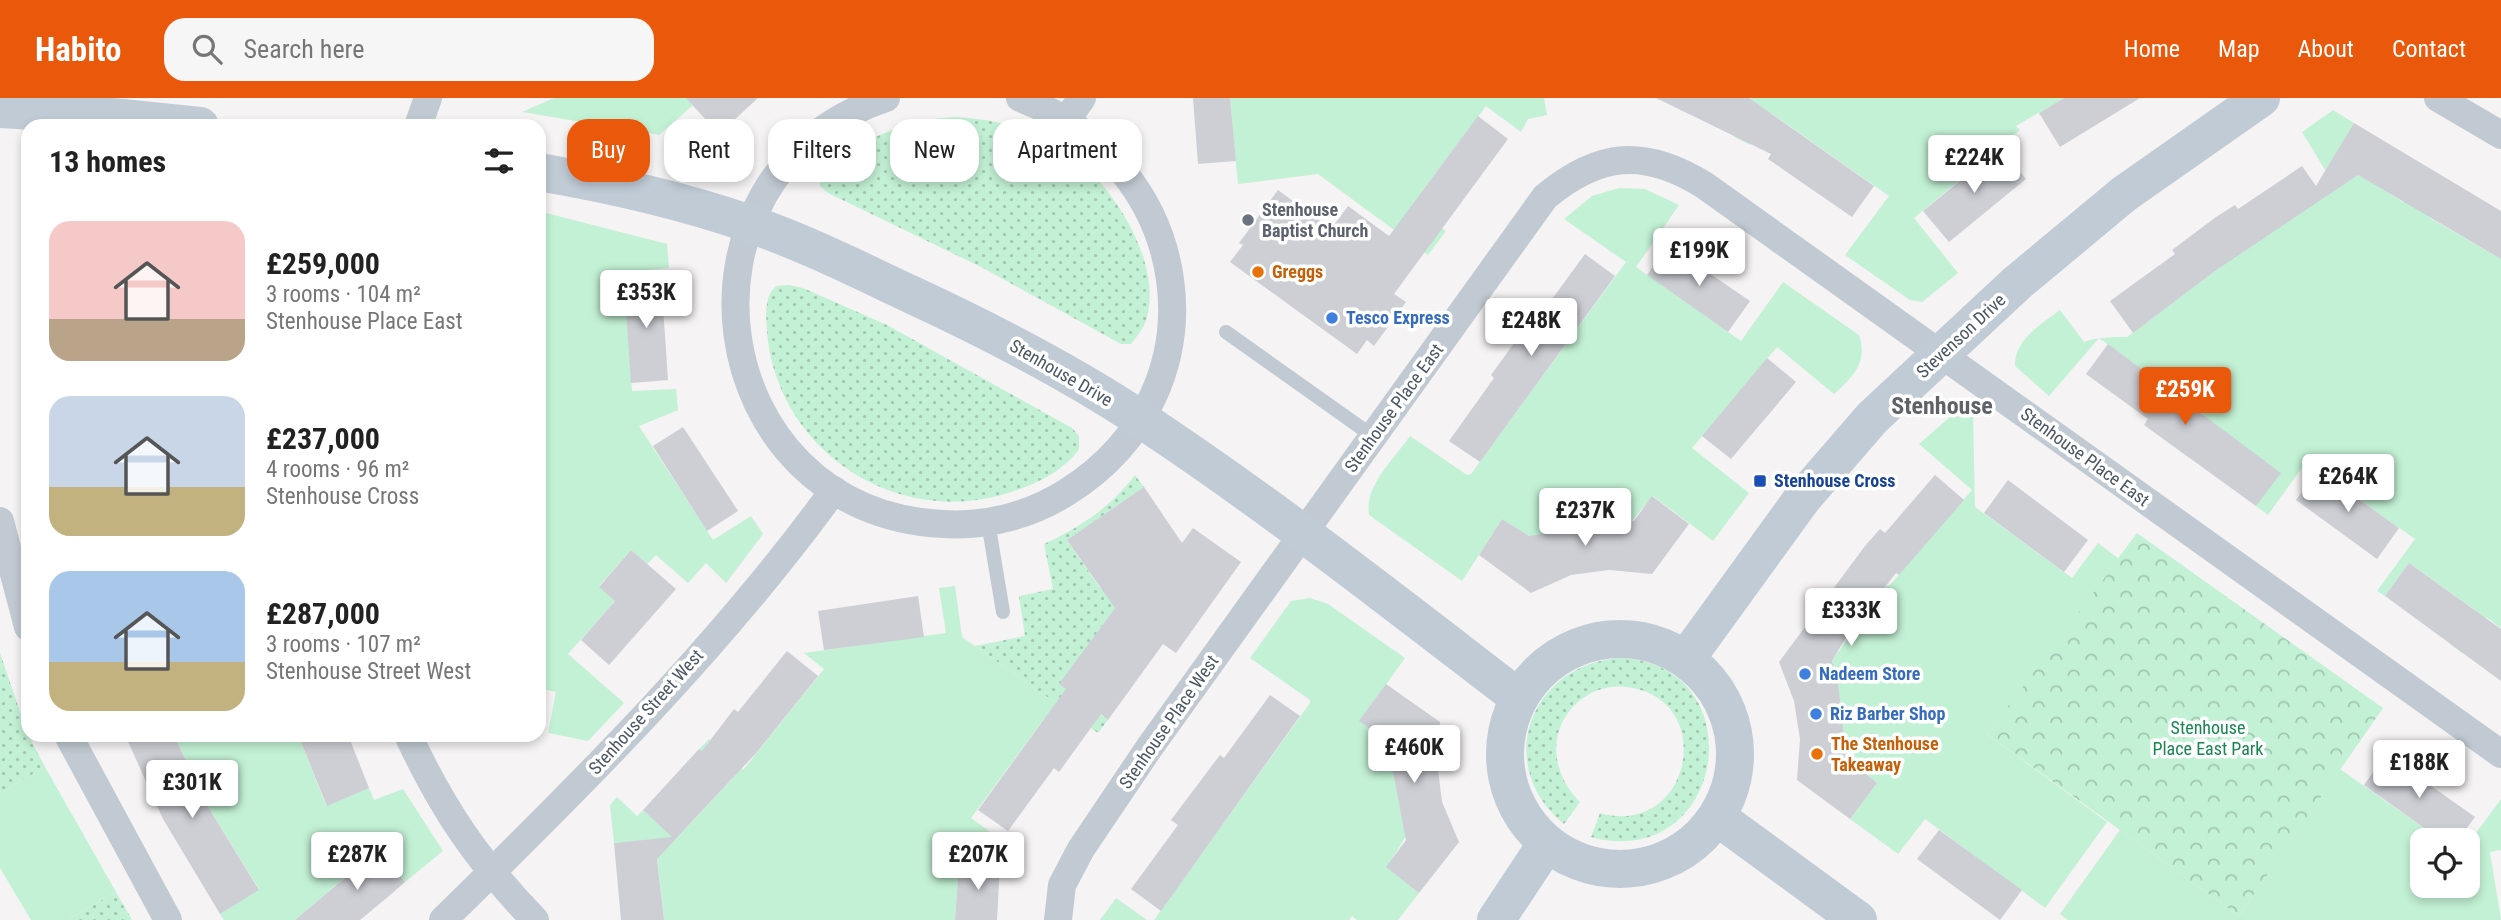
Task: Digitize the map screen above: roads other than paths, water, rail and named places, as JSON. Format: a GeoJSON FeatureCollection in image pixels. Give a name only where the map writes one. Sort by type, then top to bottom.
{"type":"FeatureCollection","features":[{"type":"Feature","properties":{"kind":"street"},"geometry":{"type":"LineString","coordinates":[[420,119],[428,98]]}},
{"type":"Feature","properties":{"kind":"street"},"geometry":{"type":"LineString","coordinates":[[886,98],[844,116],[797,151],[762,198],[749,224],[738,263],[733,305],[735,332],[748,385],[774,433],[802,464],[834,490],[887,515],[915,522],[944,524],[988,522],[1030,511],[1082,483],[1104,464],[1140,419],[1161,372],[1170,334],[1172,296],[1163,245],[1154,221],[1129,176],[1094,138],[1075,109],[1020,98]]}},
{"type":"Feature","properties":{"kind":"street","name":"Stevenson Drive"},"geometry":{"type":"LineString","coordinates":[[1686,659],[1802,499],[1872,418],[2017,283],[2123,194],[2260,98]]}},
{"type":"Feature","properties":{"kind":"street"},"geometry":{"type":"LineString","coordinates":[[2438,98],[2501,135]]}},
{"type":"Feature","properties":{"kind":"street"},"geometry":{"type":"LineString","coordinates":[[0,109],[132,119]]}},
{"type":"Feature","properties":{"kind":"street","name":"Stenhouse Place East"},"geometry":{"type":"LineString","coordinates":[[1304,534],[1545,197],[1566,180],[1597,164],[1625,159],[1657,162],[1680,170],[1704,185],[2501,754]]}},
{"type":"Feature","properties":{"kind":"street","name":"Stenhouse Drive"},"geometry":{"type":"LineString","coordinates":[[546,173],[678,201],[749,224],[827,255],[951,313],[1042,361],[1140,419],[1304,534],[1519,698]]}},
{"type":"Feature","properties":{"kind":"street","name":"Stenhouse Street West"},"geometry":{"type":"LineString","coordinates":[[443,920],[567,798],[738,612],[793,547],[834,490]]}},
{"type":"Feature","properties":{"kind":"street"},"geometry":{"type":"LineString","coordinates":[[0,521],[21,600]]}},
{"type":"Feature","properties":{"kind":"street","name":"Stenhouse Place West"},"geometry":{"type":"LineString","coordinates":[[1058,920],[1062,885],[1081,849],[1149,748],[1304,534]]}},
{"type":"Feature","properties":{"kind":"street"},"geometry":{"type":"LineString","coordinates":[[1604,639],[1647,641],[1686,659],[1714,687],[1724,704],[1733,732],[1735,761],[1732,781],[1717,817],[1690,845],[1656,863],[1638,867],[1609,868],[1581,862],[1547,843],[1518,808],[1505,765],[1510,719],[1519,698],[1531,680],[1564,653],[1604,639]]}},
{"type":"Feature","properties":{"kind":"street"},"geometry":{"type":"LineString","coordinates":[[72,742],[168,920]]}},
{"type":"Feature","properties":{"kind":"street"},"geometry":{"type":"LineString","coordinates":[[412,742],[453,821],[490,874],[534,920]]}},
{"type":"Feature","properties":{"kind":"street"},"geometry":{"type":"LineString","coordinates":[[1717,817],[1858,920]]}},
{"type":"Feature","properties":{"kind":"street"},"geometry":{"type":"LineString","coordinates":[[1496,920],[1547,843]]}},
{"type":"Feature","properties":{"kind":"lane"},"geometry":{"type":"LineString","coordinates":[[1226,332],[1374,437]]}},
{"type":"Feature","properties":{"kind":"lane"},"geometry":{"type":"LineString","coordinates":[[988,522],[1003,612]]}},
{"type":"Feature","properties":{"kind":"place","name":"Stenhouse Baptist Church"},"geometry":{"type":"Point","coordinates":[1248,220]}},
{"type":"Feature","properties":{"kind":"place","name":"Greggs"},"geometry":{"type":"Point","coordinates":[1258,272]}},
{"type":"Feature","properties":{"kind":"place","name":"Tesco Express"},"geometry":{"type":"Point","coordinates":[1332,318]}},
{"type":"Feature","properties":{"kind":"place","name":"Stenhouse Cross"},"geometry":{"type":"Point","coordinates":[1760,481]}},
{"type":"Feature","properties":{"kind":"place","name":"Nadeem Store"},"geometry":{"type":"Point","coordinates":[1805,674]}},
{"type":"Feature","properties":{"kind":"place","name":"Riz Barber Shop"},"geometry":{"type":"Point","coordinates":[1816,714]}},
{"type":"Feature","properties":{"kind":"place","name":"The Stenhouse Takeaway"},"geometry":{"type":"Point","coordinates":[1817,754]}},
{"type":"Feature","properties":{"kind":"district","name":"Stenhouse"},"geometry":{"type":"Point","coordinates":[1942,406]}},
{"type":"Feature","properties":{"kind":"park label","name":"Stenhouse Place East Park"},"geometry":{"type":"Point","coordinates":[2208,738]}}]}
